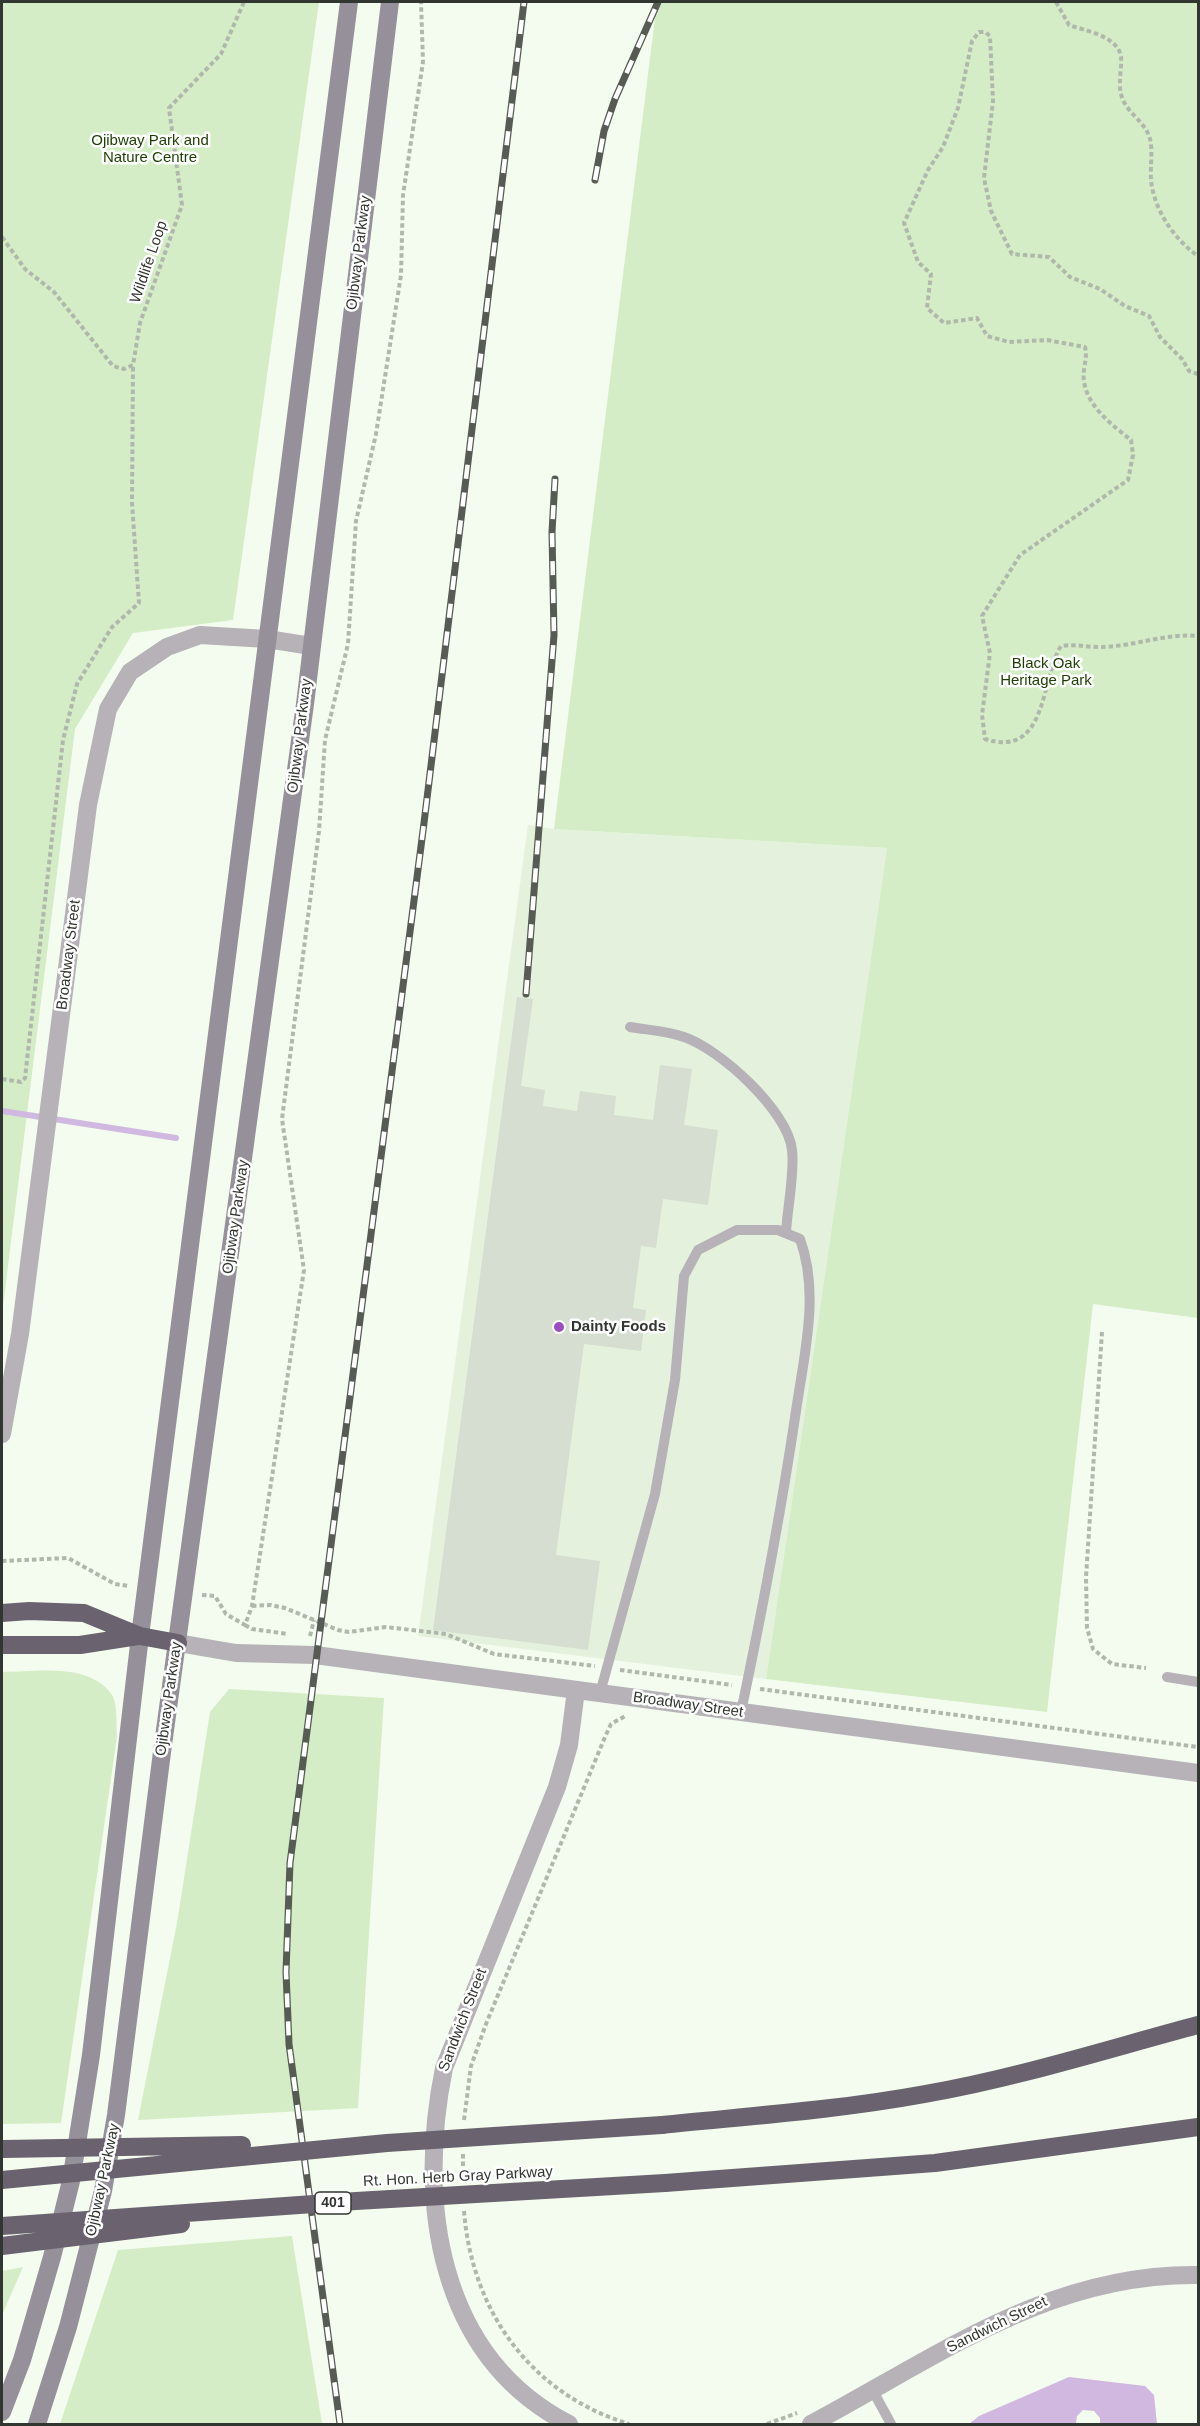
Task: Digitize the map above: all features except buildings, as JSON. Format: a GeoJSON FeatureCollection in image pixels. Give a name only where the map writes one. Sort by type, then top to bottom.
{"type":"FeatureCollection","features":[{"type":"Feature","properties":{"kind":"highway"},"geometry":{"type":"LineString","coordinates":[[2,1613],[84,1612],[140,1636],[177,1643]]}},
{"type":"Feature","properties":{"kind":"highway"},"geometry":{"type":"LineString","coordinates":[[2,1645],[80,1645],[140,1636]]}},
{"type":"Feature","properties":{"kind":"highway"},"geometry":{"type":"LineString","coordinates":[[2,2180],[387,2143],[662,2125],[849,2106],[995,2080],[1198,2025]]}},
{"type":"Feature","properties":{"kind":"highway","name":"Rt. Hon. Herb Gray Parkway"},"geometry":{"type":"LineString","coordinates":[[2,2226],[935,2163],[1198,2127]]}},
{"type":"Feature","properties":{"kind":"highway"},"geometry":{"type":"LineString","coordinates":[[2,2149],[387,2143]]}},
{"type":"Feature","properties":{"kind":"highway"},"geometry":{"type":"LineString","coordinates":[[2,2246],[356,2201]]}},
{"type":"Feature","properties":{"kind":"main road","name":"Ojibway Parkway"},"geometry":{"type":"LineString","coordinates":[[2,2412],[22,2360],[71,2181],[91,2055],[146,1588],[348,2]]}},
{"type":"Feature","properties":{"kind":"main road","name":"Ojibway Parkway"},"geometry":{"type":"LineString","coordinates":[[37,2424],[68,2327],[105,2180],[125,2049],[177,1643],[311,646],[390,2]]}},
{"type":"Feature","properties":{"kind":"street","name":"Broadway Street"},"geometry":{"type":"LineString","coordinates":[[2,1434],[20,1334],[88,805],[108,709],[130,672],[167,647],[200,635],[267,639],[311,646]]}},
{"type":"Feature","properties":{"kind":"street","name":"Broadway Street"},"geometry":{"type":"LineString","coordinates":[[177,1643],[236,1653],[315,1655],[1198,1773]]}},
{"type":"Feature","properties":{"kind":"street","name":"Sandwich Street"},"geometry":{"type":"LineString","coordinates":[[569,2424],[537,2406],[492,2363],[464,2317],[447,2274],[440,2243],[433,2168],[437,2102],[444,2068],[557,1787],[569,1745],[576,1690]]}},
{"type":"Feature","properties":{"kind":"street","name":"Sandwich Street"},"geometry":{"type":"LineString","coordinates":[[811,2424],[980,2330],[1054,2298],[1090,2287],[1132,2279],[1170,2275],[1198,2276]]}},
{"type":"Feature","properties":{"kind":"lane"},"geometry":{"type":"LineString","coordinates":[[630,1027],[685,1037],[722,1059],[749,1081],[778,1117],[792,1149],[786,1233]]}},
{"type":"Feature","properties":{"kind":"lane"},"geometry":{"type":"LineString","coordinates":[[600,1693],[655,1494],[675,1380],[684,1276],[698,1250],[737,1230],[778,1230],[800,1239],[808,1262],[809,1320],[779,1531],[741,1712]]}},
{"type":"Feature","properties":{"kind":"lane"},"geometry":{"type":"LineString","coordinates":[[1167,1677],[1198,1682]]}},
{"type":"Feature","properties":{"kind":"lane"},"geometry":{"type":"LineString","coordinates":[[873,2391],[891,2424]]}},
{"type":"Feature","properties":{"kind":"path","name":"Wildlife Loop"},"geometry":{"type":"LineString","coordinates":[[133,364],[140,323],[182,205],[168,108],[221,54],[244,2]]}},
{"type":"Feature","properties":{"kind":"path"},"geometry":{"type":"LineString","coordinates":[[245,1624],[252,1606],[304,1270],[282,1119],[319,831],[325,740],[348,644],[356,521],[376,434],[401,275],[403,195],[423,62],[421,2]]}},
{"type":"Feature","properties":{"kind":"path"},"geometry":{"type":"LineString","coordinates":[[1056,2],[1069,25],[1111,40],[1120,54],[1120,93],[1129,114],[1143,124],[1151,141],[1151,183],[1159,208],[1170,229],[1198,256]]}},
{"type":"Feature","properties":{"kind":"path"},"geometry":{"type":"LineString","coordinates":[[1198,374],[1189,371],[1182,359],[1160,337],[1149,316],[1125,306],[1100,289],[1070,277],[1049,256],[1012,254],[991,211],[984,178],[993,101],[990,36],[985,32],[979,32],[972,41],[964,89],[955,118],[943,147],[928,170],[904,223],[918,262],[931,274],[927,308],[944,323],[977,318],[987,336],[1009,342],[1047,340],[1085,347],[1088,359],[1083,379],[1090,399],[1111,424],[1131,440],[1133,455],[1128,480],[1020,555],[982,616],[990,653],[982,715],[985,739],[999,744],[1019,738],[1034,726],[1061,646],[1072,644],[1100,647],[1167,636],[1198,636]]}},
{"type":"Feature","properties":{"kind":"path"},"geometry":{"type":"LineString","coordinates":[[2,237],[25,269],[54,292],[113,366],[124,369],[133,364],[132,503],[139,603],[112,627],[77,684],[63,740],[25,1078],[21,1082],[2,1079]]}},
{"type":"Feature","properties":{"kind":"path"},"geometry":{"type":"LineString","coordinates":[[1102,1332],[1086,1577],[1088,1628],[1094,1649],[1112,1664],[1146,1668]]}},
{"type":"Feature","properties":{"kind":"path"},"geometry":{"type":"LineString","coordinates":[[2,1561],[68,1558],[116,1584],[146,1588]]}},
{"type":"Feature","properties":{"kind":"path"},"geometry":{"type":"LineString","coordinates":[[184,1594],[215,1596],[226,1614],[252,1629],[298,1636]]}},
{"type":"Feature","properties":{"kind":"path"},"geometry":{"type":"LineString","coordinates":[[252,1606],[278,1607],[349,1632],[387,1627],[446,1634],[495,1654],[1198,1747]]}},
{"type":"Feature","properties":{"kind":"path"},"geometry":{"type":"LineString","coordinates":[[306,1637],[312,1635],[314,1620]]}},
{"type":"Feature","properties":{"kind":"path"},"geometry":{"type":"LineString","coordinates":[[464,2122],[467,2086],[479,2044],[605,1737],[617,1719],[636,1715]]}},
{"type":"Feature","properties":{"kind":"path"},"geometry":{"type":"LineString","coordinates":[[463,2144],[463,2178]]}},
{"type":"Feature","properties":{"kind":"path"},"geometry":{"type":"LineString","coordinates":[[464,2201],[468,2249],[483,2296],[505,2336],[540,2376],[578,2403],[629,2424]]}},
{"type":"Feature","properties":{"kind":"shaded area"},"geometry":{"type":"Polygon","coordinates":[[[528,825],[554,829],[887,848],[766,1679],[418,1636],[528,825]]]}},
{"type":"Feature","properties":{"kind":"shaded area"},"geometry":{"type":"Polygon","coordinates":[[[1069,2377],[1145,2386],[1154,2395],[1157,2424],[1100,2424],[1100,2418],[1094,2411],[1083,2410],[1077,2416],[1076,2424],[969,2424],[979,2416],[1069,2377]]]}},
{"type":"Feature","properties":{"kind":"green space","name":"Ojibway Park and Nature Centre"},"geometry":{"type":"Polygon","coordinates":[[[2,2],[319,2],[233,620],[133,633],[75,729],[2,1314],[2,2]]]}},
{"type":"Feature","properties":{"kind":"green space","name":"Black Oak Heritage Park"},"geometry":{"type":"Polygon","coordinates":[[[657,2],[1198,2],[1198,1318],[1093,1304],[1047,1712],[766,1679],[887,848],[554,829],[657,2]]]}},
{"type":"Feature","properties":{"kind":"green space"},"geometry":{"type":"Polygon","coordinates":[[[61,1671],[90,1677],[112,1695],[116,1710],[117,1737],[61,2123],[2,2124],[2,1672],[61,1671]]]}},
{"type":"Feature","properties":{"kind":"green space"},"geometry":{"type":"Polygon","coordinates":[[[229,1689],[384,1698],[358,2108],[138,2120],[177,1923],[210,1712],[229,1689]]]}},
{"type":"Feature","properties":{"kind":"green space"},"geometry":{"type":"Polygon","coordinates":[[[292,2236],[322,2424],[60,2424],[118,2250],[292,2236]]]}},
{"type":"Feature","properties":{"kind":"green space"},"geometry":{"type":"Polygon","coordinates":[[[23,2267],[2,2315],[2,2271],[23,2267]]]}},
{"type":"Feature","properties":{"kind":"waterway"},"geometry":{"type":"LineString","coordinates":[[2,1111],[176,1138]]}},
{"type":"Feature","properties":{"kind":"railway"},"geometry":{"type":"LineString","coordinates":[[340,2424],[289,2044],[286,1972],[290,1863],[424,823],[524,2]]}},
{"type":"Feature","properties":{"kind":"railway"},"geometry":{"type":"LineString","coordinates":[[595,180],[604,131],[615,99],[658,2]]}},
{"type":"Feature","properties":{"kind":"railway"},"geometry":{"type":"LineString","coordinates":[[526,994],[554,635],[552,532],[555,479]]}},
{"type":"Feature","properties":{"kind":"place","name":"Dainty Foods"},"geometry":{"type":"Point","coordinates":[559,1327]}}]}
